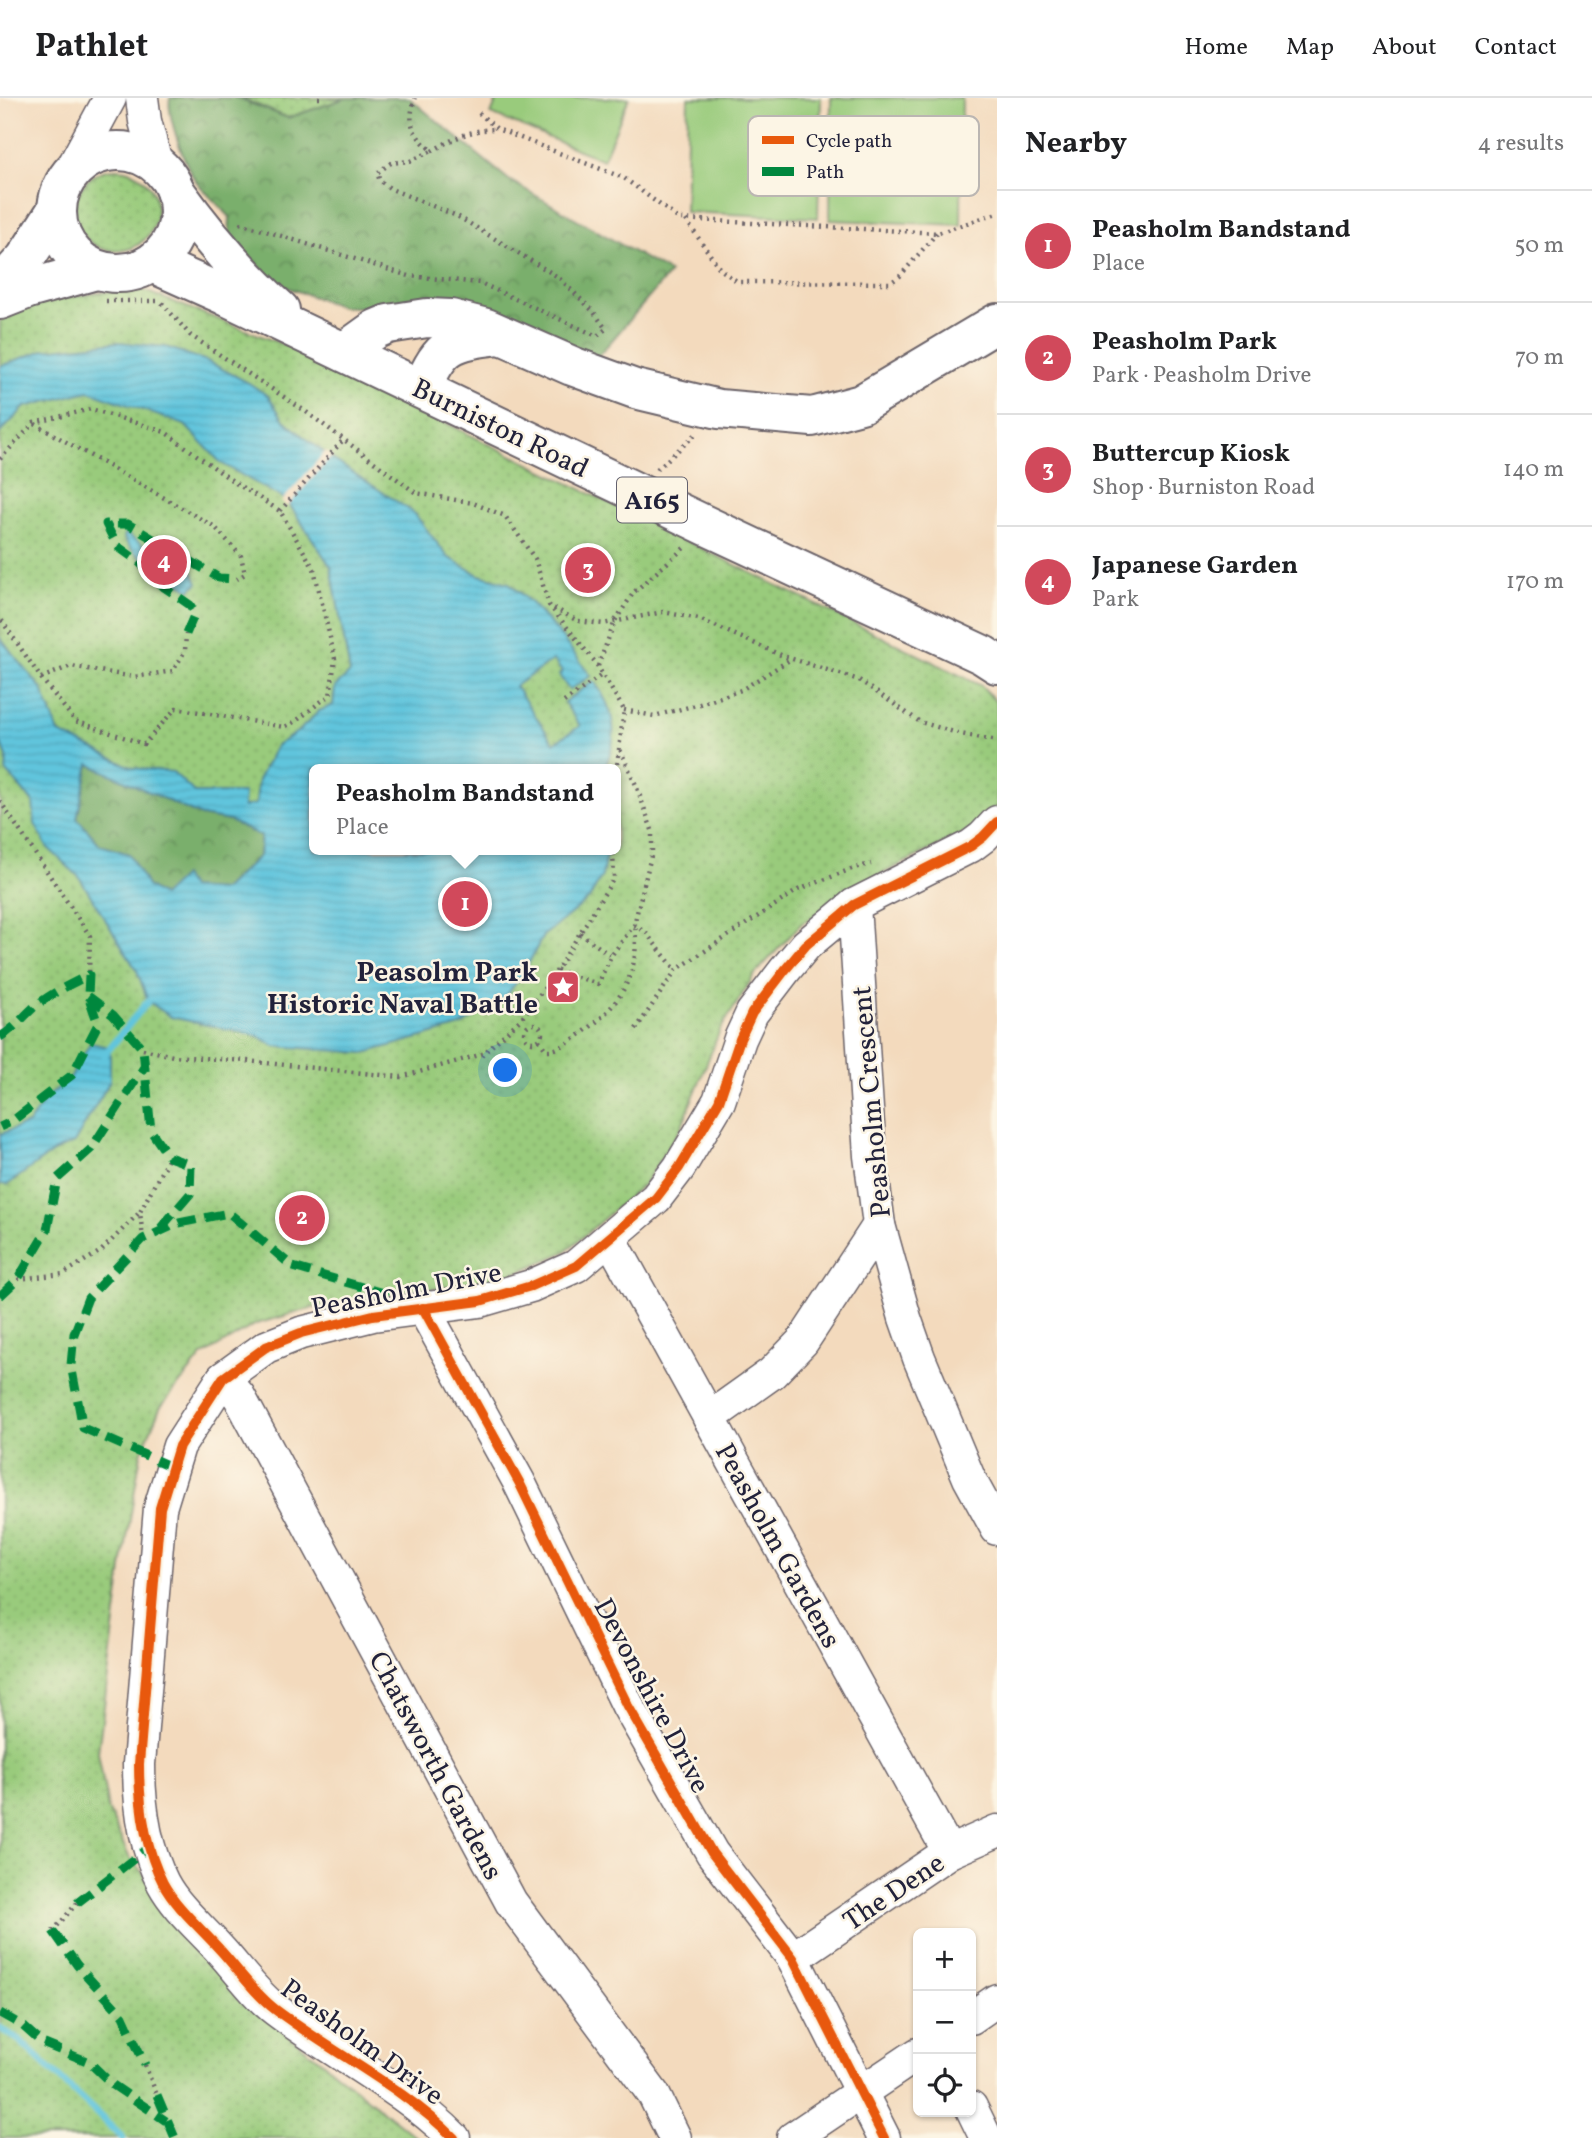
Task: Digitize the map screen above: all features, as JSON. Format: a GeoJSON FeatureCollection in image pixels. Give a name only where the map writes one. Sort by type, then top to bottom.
{"type":"FeatureCollection","features":[{"type":"Feature","properties":{"kind":"main road"},"geometry":{"type":"LineString","coordinates":[[0,286],[25,259],[62,194],[90,158],[117,151],[145,158],[166,178],[178,204],[176,231],[159,278],[130,272],[107,273],[99,285]]}},
{"type":"Feature","properties":{"kind":"main road","name":"Burniston Road"},"geometry":{"type":"LineString","coordinates":[[166,178],[206,233],[255,286],[308,335]]}},
{"type":"Feature","properties":{"kind":"main road"},"geometry":{"type":"LineString","coordinates":[[62,194],[57,224],[67,247],[99,285]]}},
{"type":"Feature","properties":{"kind":"main road","name":"Burniston Road"},"geometry":{"type":"LineString","coordinates":[[159,278],[308,335],[997,664]]}},
{"type":"Feature","properties":{"kind":"main road"},"geometry":{"type":"LineString","coordinates":[[0,300],[28,289],[99,285]]}},
{"type":"Feature","properties":{"kind":"main road"},"geometry":{"type":"LineString","coordinates":[[344,352],[376,329],[407,320],[452,319],[502,334],[572,366],[635,388],[719,409],[812,417],[861,404],[997,323]]}},
{"type":"Feature","properties":{"kind":"main road"},"geometry":{"type":"LineString","coordinates":[[422,389],[435,361],[450,346],[502,334]]}},
{"type":"Feature","properties":{"kind":"street"},"geometry":{"type":"LineString","coordinates":[[62,194],[110,98]]}},
{"type":"Feature","properties":{"kind":"street"},"geometry":{"type":"LineString","coordinates":[[142,98],[147,133],[166,178]]}},
{"type":"Feature","properties":{"kind":"street","name":"Peasholm Drive"},"geometry":{"type":"LineString","coordinates":[[454,2138],[405,2098],[273,2008],[186,1913],[164,1884],[146,1837],[139,1799],[139,1764],[160,1508],[179,1446],[223,1378],[267,1347],[301,1333],[373,1315],[480,1301],[531,1286],[576,1266],[656,1198],[686,1157],[719,1101],[740,1039],[752,1013],[806,945],[855,905],[949,858],[992,832]]}},
{"type":"Feature","properties":{"kind":"street","name":"Peasholm Crescent"},"geometry":{"type":"LineString","coordinates":[[855,905],[870,1156],[879,1225],[919,1358],[969,1478],[997,1529]]}},
{"type":"Feature","properties":{"kind":"street"},"geometry":{"type":"LineString","coordinates":[[709,1418],[772,1373],[803,1340],[879,1225]]}},
{"type":"Feature","properties":{"kind":"street","name":"Peasholm Gardens"},"geometry":{"type":"LineString","coordinates":[[610,1238],[949,1852]]}},
{"type":"Feature","properties":{"kind":"street","name":"Devonshire Drive"},"geometry":{"type":"LineString","coordinates":[[423,1308],[519,1482],[628,1706],[712,1853],[793,1958],[884,2138]]}},
{"type":"Feature","properties":{"kind":"street","name":"Chatsworth Gardens"},"geometry":{"type":"LineString","coordinates":[[223,1378],[239,1396],[511,1902],[654,2095],[676,2138]]}},
{"type":"Feature","properties":{"kind":"street","name":"The Dene"},"geometry":{"type":"LineString","coordinates":[[793,1958],[949,1852],[997,1831]]}},
{"type":"Feature","properties":{"kind":"street"},"geometry":{"type":"LineString","coordinates":[[976,2015],[997,2000]]}},
{"type":"Feature","properties":{"kind":"street"},"geometry":{"type":"LineString","coordinates":[[793,2138],[913,2057]]}},
{"type":"Feature","properties":{"kind":"street"},"geometry":{"type":"LineString","coordinates":[[976,2117],[986,2138]]}},
{"type":"Feature","properties":{"kind":"path"},"geometry":{"type":"LineString","coordinates":[[415,98],[410,115],[411,128],[432,151]]}},
{"type":"Feature","properties":{"kind":"path"},"geometry":{"type":"LineString","coordinates":[[479,113],[497,129],[625,178],[679,219],[938,233],[997,213]]}},
{"type":"Feature","properties":{"kind":"path"},"geometry":{"type":"LineString","coordinates":[[206,233],[220,217],[409,276],[480,283],[597,337],[606,329],[593,311],[558,278],[457,216],[391,189],[380,181],[377,173],[391,163],[410,162],[449,141],[480,129],[497,129]]}},
{"type":"Feature","properties":{"kind":"path"},"geometry":{"type":"LineString","coordinates":[[686,220],[720,269],[738,282],[890,283],[900,276],[938,233]]}},
{"type":"Feature","properties":{"kind":"path"},"geometry":{"type":"LineString","coordinates":[[99,285],[159,278],[190,335],[305,411],[416,493],[473,503],[505,516],[535,559],[551,607],[603,674],[624,710],[616,764]]}},
{"type":"Feature","properties":{"kind":"path"},"geometry":{"type":"LineString","coordinates":[[0,459],[34,424],[91,409],[165,432],[234,482],[280,511],[314,569],[335,659],[333,683],[330,696],[317,702],[296,722],[284,727],[176,708],[144,744],[75,721],[41,678],[0,618]]}},
{"type":"Feature","properties":{"kind":"path"},"geometry":{"type":"LineString","coordinates":[[633,491],[694,436],[719,409]]}},
{"type":"Feature","properties":{"kind":"path"},"geometry":{"type":"LineString","coordinates":[[34,424],[215,527],[241,556],[245,574],[237,579]]}},
{"type":"Feature","properties":{"kind":"path"},"geometry":{"type":"LineString","coordinates":[[280,511],[343,440]]}},
{"type":"Feature","properties":{"kind":"path"},"geometry":{"type":"LineString","coordinates":[[598,667],[615,621],[634,592],[706,526]]}},
{"type":"Feature","properties":{"kind":"path"},"geometry":{"type":"LineString","coordinates":[[551,607],[578,621],[603,624],[663,612],[699,619],[791,659],[859,680],[920,722],[997,741]]}},
{"type":"Feature","properties":{"kind":"path"},"geometry":{"type":"LineString","coordinates":[[41,678],[71,666],[134,677],[173,671],[185,651],[186,634]]}},
{"type":"Feature","properties":{"kind":"path"},"geometry":{"type":"LineString","coordinates":[[624,710],[654,716],[700,704],[741,690],[791,659]]}},
{"type":"Feature","properties":{"kind":"path"},"geometry":{"type":"LineString","coordinates":[[564,702],[603,674]]}},
{"type":"Feature","properties":{"kind":"path"},"geometry":{"type":"LineString","coordinates":[[557,970],[598,984],[611,956],[634,925],[652,852],[652,830],[619,747]]}},
{"type":"Feature","properties":{"kind":"path"},"geometry":{"type":"LineString","coordinates":[[0,801],[90,936],[89,975]]}},
{"type":"Feature","properties":{"kind":"path"},"geometry":{"type":"LineString","coordinates":[[143,1049],[173,1056],[401,1077],[483,1054],[522,1018],[557,970],[614,878],[613,855]]}},
{"type":"Feature","properties":{"kind":"path"},"geometry":{"type":"LineString","coordinates":[[636,1028],[676,970],[798,890],[854,868],[894,859],[906,879]]}},
{"type":"Feature","properties":{"kind":"path"},"geometry":{"type":"LineString","coordinates":[[634,925],[646,933],[676,970]]}},
{"type":"Feature","properties":{"kind":"path"},"geometry":{"type":"LineString","coordinates":[[539,1040],[546,1050],[555,1051],[598,1023],[607,1013],[627,985],[637,944],[634,925]]}},
{"type":"Feature","properties":{"kind":"path"},"geometry":{"type":"LineString","coordinates":[[580,933],[611,956]]}},
{"type":"Feature","properties":{"kind":"path"},"geometry":{"type":"LineString","coordinates":[[522,1018],[528,1026]]}},
{"type":"Feature","properties":{"kind":"path"},"geometry":{"type":"LineString","coordinates":[[536,1024],[543,1034],[539,1040],[531,1043],[526,1039],[524,1030],[536,1024]]}},
{"type":"Feature","properties":{"kind":"path"},"geometry":{"type":"LineString","coordinates":[[18,1279],[63,1274],[101,1251],[140,1212],[169,1157]]}},
{"type":"Feature","properties":{"kind":"path"},"geometry":{"type":"LineString","coordinates":[[140,1212],[143,1239]]}},
{"type":"Feature","properties":{"kind":"path"},"geometry":{"type":"LineString","coordinates":[[52,1931],[77,1903]]}},
{"type":"Feature","properties":{"kind":"path"},"geometry":{"type":"LineString","coordinates":[[145,2065],[157,2095]]}},
{"type":"Feature","properties":{"kind":"green space"},"geometry":{"type":"Polygon","coordinates":[[[170,98],[237,98],[288,118],[346,98],[409,98],[509,180],[670,273],[589,367],[510,313],[450,303],[342,307],[277,284],[229,237],[230,217],[200,186],[187,165],[174,128],[170,98]]]}},
{"type":"Feature","properties":{"kind":"green space"},"geometry":{"type":"Polygon","coordinates":[[[241,98],[346,98],[288,118],[241,98]]]}},
{"type":"Feature","properties":{"kind":"green space"},"geometry":{"type":"Polygon","coordinates":[[[498,98],[629,98],[603,160],[491,114],[498,98]]]}},
{"type":"Feature","properties":{"kind":"green space"},"geometry":{"type":"Polygon","coordinates":[[[688,98],[821,98],[821,116],[748,116],[748,196],[819,196],[818,218],[685,212],[688,98]]]}},
{"type":"Feature","properties":{"kind":"green space"},"geometry":{"type":"Polygon","coordinates":[[[831,98],[962,98],[962,116],[831,116],[831,98]]]}},
{"type":"Feature","properties":{"kind":"green space"},"geometry":{"type":"Polygon","coordinates":[[[116,169],[132,172],[145,181],[154,194],[157,210],[154,226],[145,239],[132,248],[116,251],[100,248],[87,239],[78,226],[75,210],[78,194],[87,181],[100,172],[116,169]]]}},
{"type":"Feature","properties":{"kind":"green space"},"geometry":{"type":"Polygon","coordinates":[[[830,196],[961,196],[961,225],[830,220],[830,196]]]}},
{"type":"Feature","properties":{"kind":"green space"},"geometry":{"type":"Polygon","coordinates":[[[137,288],[295,349],[982,686],[997,703],[997,804],[987,822],[883,873],[801,924],[755,974],[720,1030],[681,1128],[644,1184],[565,1252],[497,1281],[313,1308],[256,1324],[202,1356],[160,1408],[141,1453],[122,1568],[98,1752],[108,1809],[129,1857],[261,2013],[417,2138],[0,2138],[0,321],[36,301],[137,288]]]}},
{"type":"Feature","properties":{"kind":"green space"},"geometry":{"type":"Polygon","coordinates":[[[89,764],[201,816],[230,821],[261,836],[259,856],[223,890],[190,889],[162,896],[147,886],[129,854],[100,845],[77,818],[89,764]]]}},
{"type":"Feature","properties":{"kind":"water"},"geometry":{"type":"Polygon","coordinates":[[[118,342],[166,347],[207,361],[268,396],[284,420],[298,432],[334,460],[414,513],[448,557],[479,575],[509,583],[557,631],[591,676],[569,690],[559,675],[562,672],[553,660],[515,686],[554,743],[580,726],[564,702],[594,681],[607,702],[613,724],[612,745],[606,764],[309,764],[309,855],[606,855],[602,876],[589,899],[543,936],[523,974],[505,997],[461,1026],[365,1053],[275,1046],[258,1036],[171,1017],[148,1001],[137,971],[79,877],[47,847],[35,824],[33,802],[6,771],[7,757],[0,741],[0,638],[42,689],[59,733],[133,768],[173,772],[195,793],[244,793],[243,807],[256,804],[258,780],[276,746],[300,730],[319,711],[333,705],[335,687],[350,673],[331,567],[287,501],[221,463],[185,425],[89,391],[25,407],[0,433],[0,366],[44,350],[118,342]],[[89,764],[77,818],[100,845],[129,854],[147,886],[162,896],[183,876],[190,888],[223,890],[259,856],[261,836],[230,821],[201,816],[89,764]]]}},
{"type":"Feature","properties":{"kind":"water"},"geometry":{"type":"Polygon","coordinates":[[[125,533],[152,551],[192,570],[198,583],[190,590],[154,568],[130,547],[124,539],[125,533]]]}},
{"type":"Feature","properties":{"kind":"water"},"geometry":{"type":"Polygon","coordinates":[[[90,1043],[110,1047],[110,1081],[74,1143],[53,1152],[7,1185],[0,1184],[0,1134],[28,1124],[46,1098],[70,1078],[90,1043]]]}},
{"type":"Feature","properties":{"kind":"pier"},"geometry":{"type":"Polygon","coordinates":[[[326,451],[332,456],[287,507],[281,502],[326,451]]]}},
{"type":"Feature","properties":{"kind":"waterway"},"geometry":{"type":"LineString","coordinates":[[104,1055],[148,1001]]}},
{"type":"Feature","properties":{"kind":"waterway"},"geometry":{"type":"LineString","coordinates":[[0,2028],[19,2040],[123,2138]]}},
{"type":"Feature","properties":{"kind":"marked path"},"geometry":{"type":"LineString","coordinates":[[186,634],[195,613],[190,605],[164,587],[138,561],[117,546],[106,524],[128,524],[219,578],[237,579]]}},
{"type":"Feature","properties":{"kind":"marked path"},"geometry":{"type":"LineString","coordinates":[[0,1037],[40,1002],[89,975],[88,995],[98,1024],[72,1075],[11,1122],[0,1127]]}},
{"type":"Feature","properties":{"kind":"marked path"},"geometry":{"type":"LineString","coordinates":[[88,996],[113,1015],[143,1049],[151,1131],[169,1157],[191,1165],[190,1194],[159,1230]]}},
{"type":"Feature","properties":{"kind":"marked path"},"geometry":{"type":"LineString","coordinates":[[0,1296],[18,1279],[47,1230],[57,1179],[91,1149],[146,1064]]}},
{"type":"Feature","properties":{"kind":"marked path"},"geometry":{"type":"LineString","coordinates":[[172,1467],[83,1428],[71,1365],[74,1334],[88,1298],[143,1239],[179,1223],[229,1213],[293,1267],[390,1295]]}},
{"type":"Feature","properties":{"kind":"marked path"},"geometry":{"type":"LineString","coordinates":[[77,1903],[149,1847]]}},
{"type":"Feature","properties":{"kind":"marked path"},"geometry":{"type":"LineString","coordinates":[[53,1931],[77,1965],[123,2016],[145,2065]]}},
{"type":"Feature","properties":{"kind":"marked path"},"geometry":{"type":"LineString","coordinates":[[0,2013],[23,2026],[42,2043],[89,2062],[113,2085],[166,2121]]}},
{"type":"Feature","properties":{"kind":"marked path"},"geometry":{"type":"LineString","coordinates":[[157,2095],[175,2138]]}},
{"type":"Feature","properties":{"kind":"cycle path"},"geometry":{"type":"LineString","coordinates":[[454,2138],[391,2087],[269,2004],[175,1902],[151,1855],[140,1795],[139,1764],[160,1508],[179,1446],[223,1378],[266,1347],[301,1333],[373,1315],[480,1301],[531,1286],[576,1266],[656,1198],[679,1168],[719,1101],[740,1039],[752,1013],[806,945],[854,905],[971,846],[997,822]]}},
{"type":"Feature","properties":{"kind":"cycle path"},"geometry":{"type":"LineString","coordinates":[[423,1308],[519,1482],[628,1706],[712,1853],[793,1958],[884,2138]]}},
{"type":"Feature","properties":{"kind":"place","name":"Japanese Garden"},"geometry":{"type":"Point","coordinates":[164,562]}},
{"type":"Feature","properties":{"kind":"place","name":"Buttercup Kiosk"},"geometry":{"type":"Point","coordinates":[588,570]}},
{"type":"Feature","properties":{"kind":"place","name":"Peasholm Bandstand"},"geometry":{"type":"Point","coordinates":[465,904]}},
{"type":"Feature","properties":{"kind":"place","name":"Peasolm Park Historic Naval Battle"},"geometry":{"type":"Point","coordinates":[563,987]}},
{"type":"Feature","properties":{"kind":"place","name":"Peasholm Park"},"geometry":{"type":"Point","coordinates":[302,1218]}}]}
